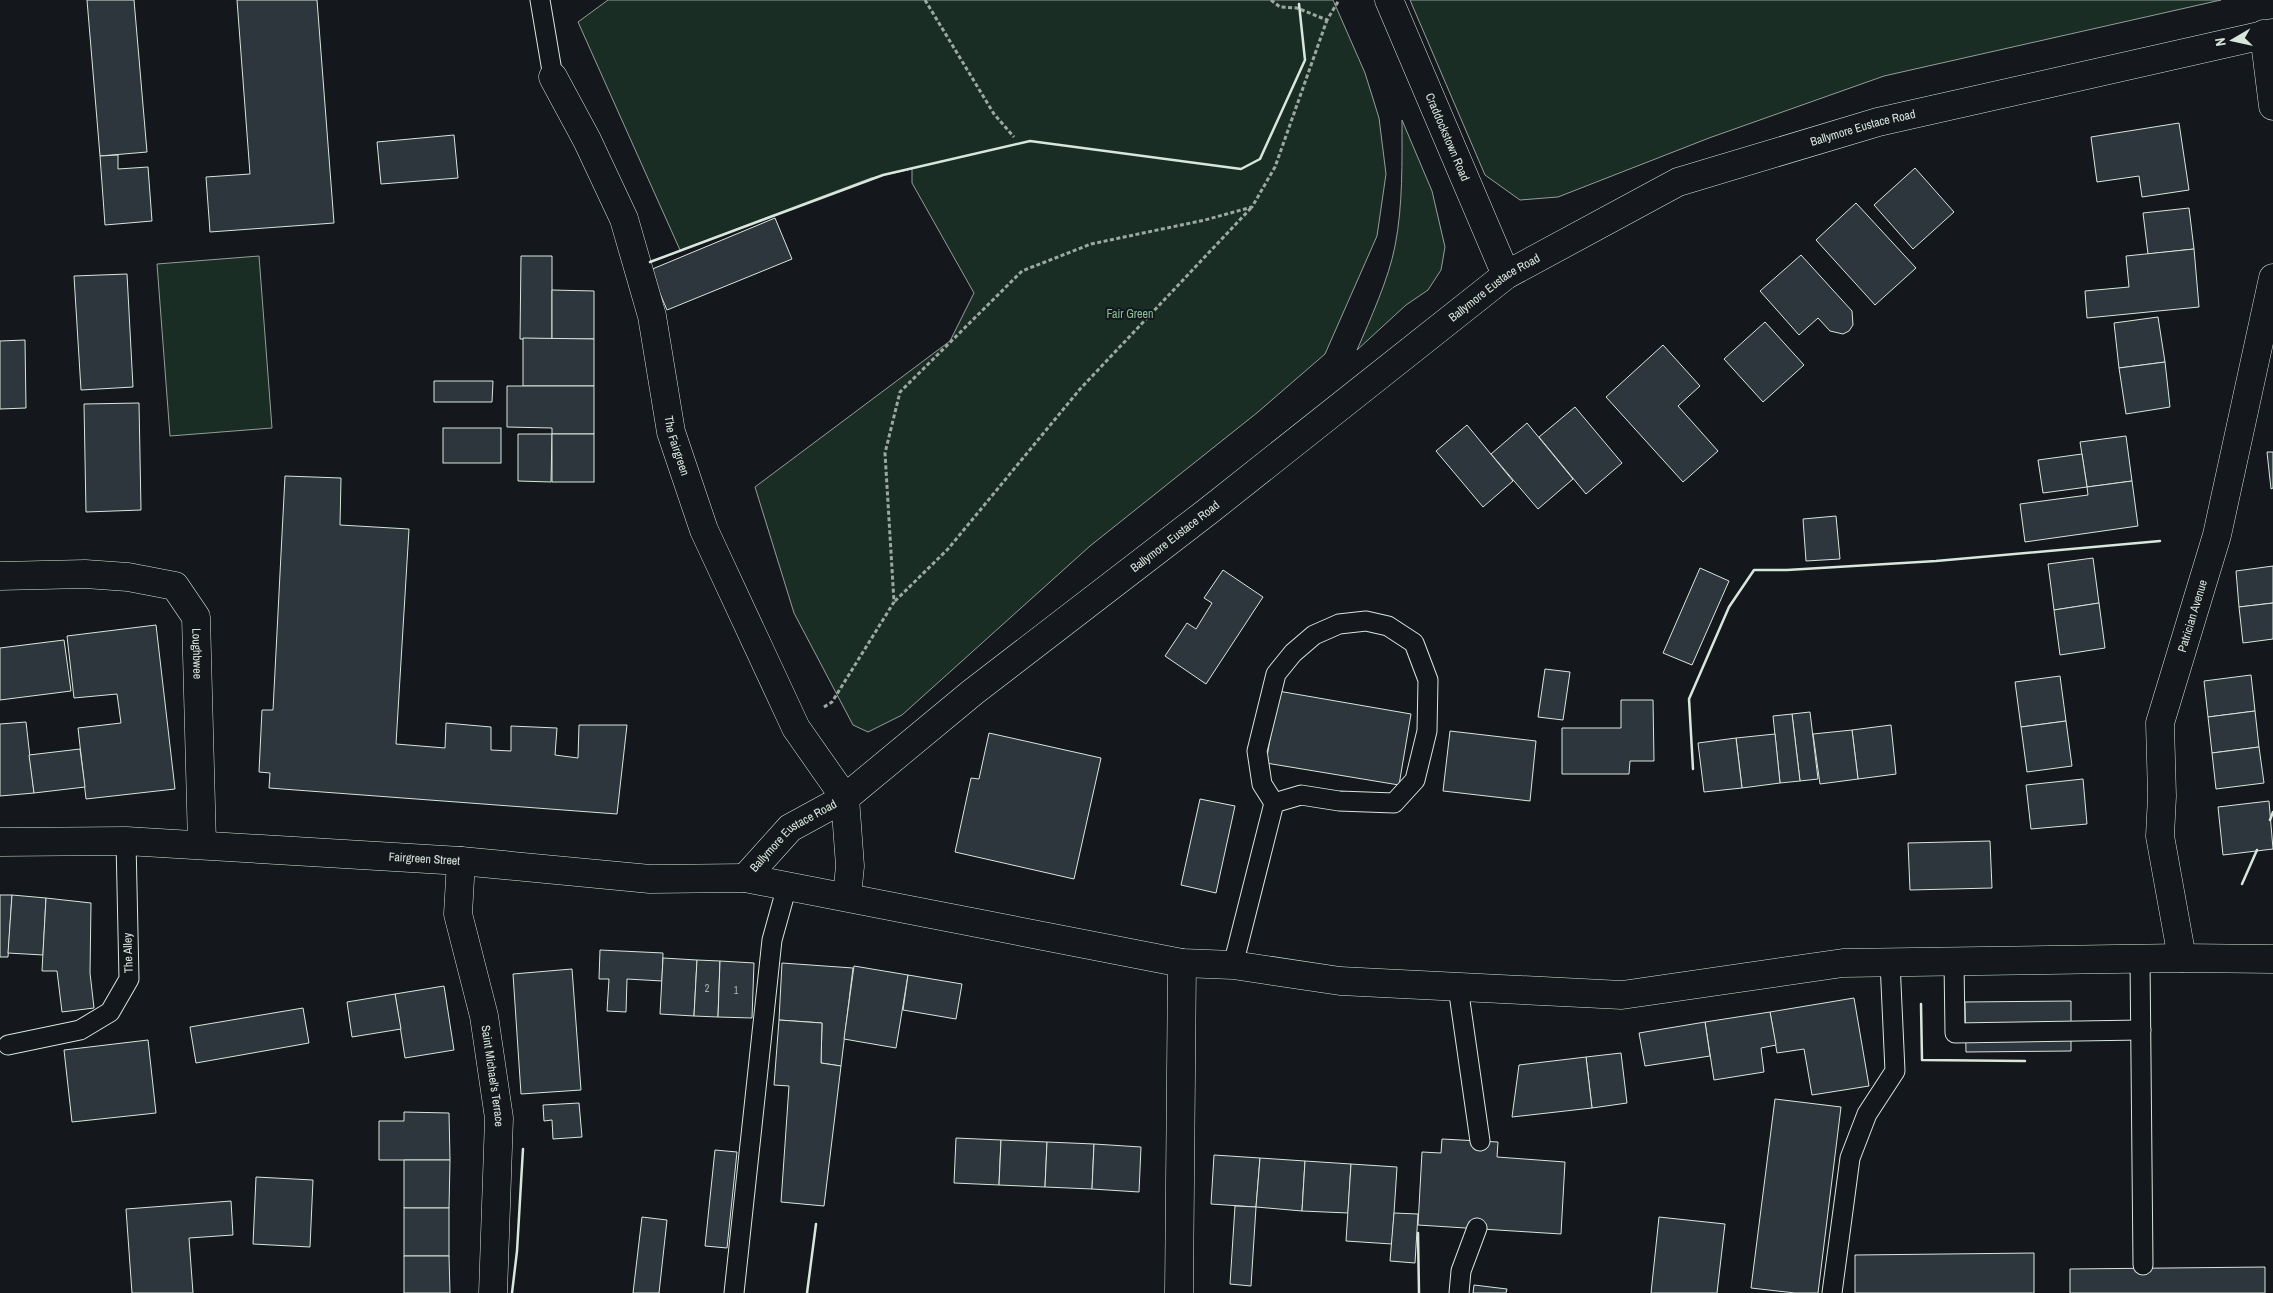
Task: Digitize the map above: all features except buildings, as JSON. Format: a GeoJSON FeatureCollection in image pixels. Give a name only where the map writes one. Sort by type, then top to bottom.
{"type":"FeatureCollection","features":[{"type":"Feature","properties":{"kind":"main road","name":"Craddockstown Road"},"geometry":{"type":"LineString","coordinates":[[1389,0],[1506,275]]}},
{"type":"Feature","properties":{"kind":"main road","name":"Ballymore Eustace Road"},"geometry":{"type":"LineString","coordinates":[[745,878],[790,828],[845,798],[973,692],[1207,512],[1506,275],[1678,182],[1878,122],[2269,34]]}},
{"type":"Feature","properties":{"kind":"main road"},"geometry":{"type":"LineString","coordinates":[[2269,34],[2273,106]]}},
{"type":"Feature","properties":{"kind":"main road","name":"The Fairgreen"},"geometry":{"type":"LineString","coordinates":[[553,77],[587,140],[624,219],[652,316],[671,432],[704,530],[796,728],[845,798]]}},
{"type":"Feature","properties":{"kind":"main road","name":"Patrician Avenue"},"geometry":{"type":"LineString","coordinates":[[2182,958],[2160,836],[2162,796],[2160,723],[2217,535],[2273,278]]}},
{"type":"Feature","properties":{"kind":"main road","name":"Loughbwee"},"geometry":{"type":"LineString","coordinates":[[0,576],[85,574],[128,577],[175,586],[196,617],[202,844]]}},
{"type":"Feature","properties":{"kind":"main road","name":"Ballymore Eustace Road"},"geometry":{"type":"LineString","coordinates":[[845,798],[850,866],[848,896]]}},
{"type":"Feature","properties":{"kind":"main road","name":"Fairgreen Street"},"geometry":{"type":"LineString","coordinates":[[0,842],[126,841],[202,844],[461,861],[650,879],[745,878],[848,896],[1182,963],[1233,966],[1340,980],[1458,987],[1622,995],[1843,963],[2182,958],[2273,959]]}},
{"type":"Feature","properties":{"kind":"main road","name":"Saint Michael's Terrace"},"geometry":{"type":"LineString","coordinates":[[461,861],[458,914],[484,1016],[499,1118],[493,1293]]}},
{"type":"Feature","properties":{"kind":"main road"},"geometry":{"type":"LineString","coordinates":[[1179,1293],[1182,963]]}},
{"type":"Feature","properties":{"kind":"lane"},"geometry":{"type":"LineString","coordinates":[[540,0],[553,77]]}},
{"type":"Feature","properties":{"kind":"lane"},"geometry":{"type":"LineString","coordinates":[[1233,966],[1274,804],[1262,784],[1257,751],[1276,674],[1294,653],[1314,635],[1340,624],[1366,621],[1388,626],[1414,643],[1428,680],[1427,731],[1415,780],[1394,802],[1339,801],[1301,796],[1274,804]]}},
{"type":"Feature","properties":{"kind":"lane","name":"The Alley"},"geometry":{"type":"LineString","coordinates":[[8,1045],[80,1030],[110,1012],[115,1004],[129,979],[126,841]]}},
{"type":"Feature","properties":{"kind":"lane"},"geometry":{"type":"LineString","coordinates":[[734,1293],[772,940],[788,886]]}},
{"type":"Feature","properties":{"kind":"lane"},"geometry":{"type":"LineString","coordinates":[[2140,959],[2143,1265]]}},
{"type":"Feature","properties":{"kind":"lane"},"geometry":{"type":"LineString","coordinates":[[1954,961],[1955,1033],[2141,1030]]}},
{"type":"Feature","properties":{"kind":"lane"},"geometry":{"type":"LineString","coordinates":[[1832,1293],[1850,1158],[1867,1114],[1896,1070],[1890,962]]}},
{"type":"Feature","properties":{"kind":"lane"},"geometry":{"type":"LineString","coordinates":[[1458,987],[1480,1141]]}},
{"type":"Feature","properties":{"kind":"lane"},"geometry":{"type":"LineString","coordinates":[[1459,1293],[1461,1271],[1477,1228]]}},
{"type":"Feature","properties":{"kind":"path"},"geometry":{"type":"LineString","coordinates":[[925,0],[994,114],[1014,137]]}},
{"type":"Feature","properties":{"kind":"path"},"geometry":{"type":"LineString","coordinates":[[1271,0],[1280,6],[1297,8],[1327,20]]}},
{"type":"Feature","properties":{"kind":"path"},"geometry":{"type":"LineString","coordinates":[[796,728],[832,702],[894,602],[948,549],[1080,389],[1252,208],[1276,167],[1327,20],[1339,0]]}},
{"type":"Feature","properties":{"kind":"path"},"geometry":{"type":"LineString","coordinates":[[894,602],[885,453],[900,392],[1022,271],[1091,244],[1252,208]]}},
{"type":"Feature","properties":{"kind":"green space","name":"Fair Green"},"geometry":{"type":"Polygon","coordinates":[[[608,0],[1333,0],[1365,73],[1379,118],[1386,174],[1377,236],[1325,354],[1258,412],[1090,546],[902,715],[868,732],[853,725],[794,613],[755,487],[950,341],[974,293],[912,183],[912,169],[871,178],[680,250],[578,22],[608,0]]]}},
{"type":"Feature","properties":{"kind":"green space"},"geometry":{"type":"Polygon","coordinates":[[[1410,0],[2221,0],[1884,76],[1709,138],[1558,197],[1520,200],[1485,175],[1410,0]]]}},
{"type":"Feature","properties":{"kind":"green space"},"geometry":{"type":"Polygon","coordinates":[[[1402,120],[1432,191],[1445,247],[1441,270],[1428,290],[1406,305],[1357,350],[1384,285],[1398,231],[1401,199],[1402,120]]]}},
{"type":"Feature","properties":{"kind":"green space"},"geometry":{"type":"Polygon","coordinates":[[[259,256],[272,428],[170,436],[157,264],[259,256]]]}},
{"type":"Feature","properties":{"kind":"wall"},"geometry":{"type":"LineString","coordinates":[[650,262],[883,175],[1030,141],[1241,169],[1260,159],[1305,60],[1299,4]]}},
{"type":"Feature","properties":{"kind":"wall"},"geometry":{"type":"LineString","coordinates":[[1693,769],[1689,699],[1729,607],[1754,570],[1787,570],[1936,561],[2160,541]]}},
{"type":"Feature","properties":{"kind":"wall"},"geometry":{"type":"LineString","coordinates":[[2270,820],[2273,812]]}},
{"type":"Feature","properties":{"kind":"wall"},"geometry":{"type":"LineString","coordinates":[[2242,884],[2257,850]]}},
{"type":"Feature","properties":{"kind":"wall"},"geometry":{"type":"LineString","coordinates":[[1921,1004],[1922,1060],[2025,1061]]}},
{"type":"Feature","properties":{"kind":"wall"},"geometry":{"type":"LineString","coordinates":[[512,1293],[517,1251],[523,1149]]}},
{"type":"Feature","properties":{"kind":"wall"},"geometry":{"type":"LineString","coordinates":[[807,1293],[816,1224]]}},
{"type":"Feature","properties":{"kind":"wall"},"geometry":{"type":"LineString","coordinates":[[1418,1233],[1419,1293]]}}]}
